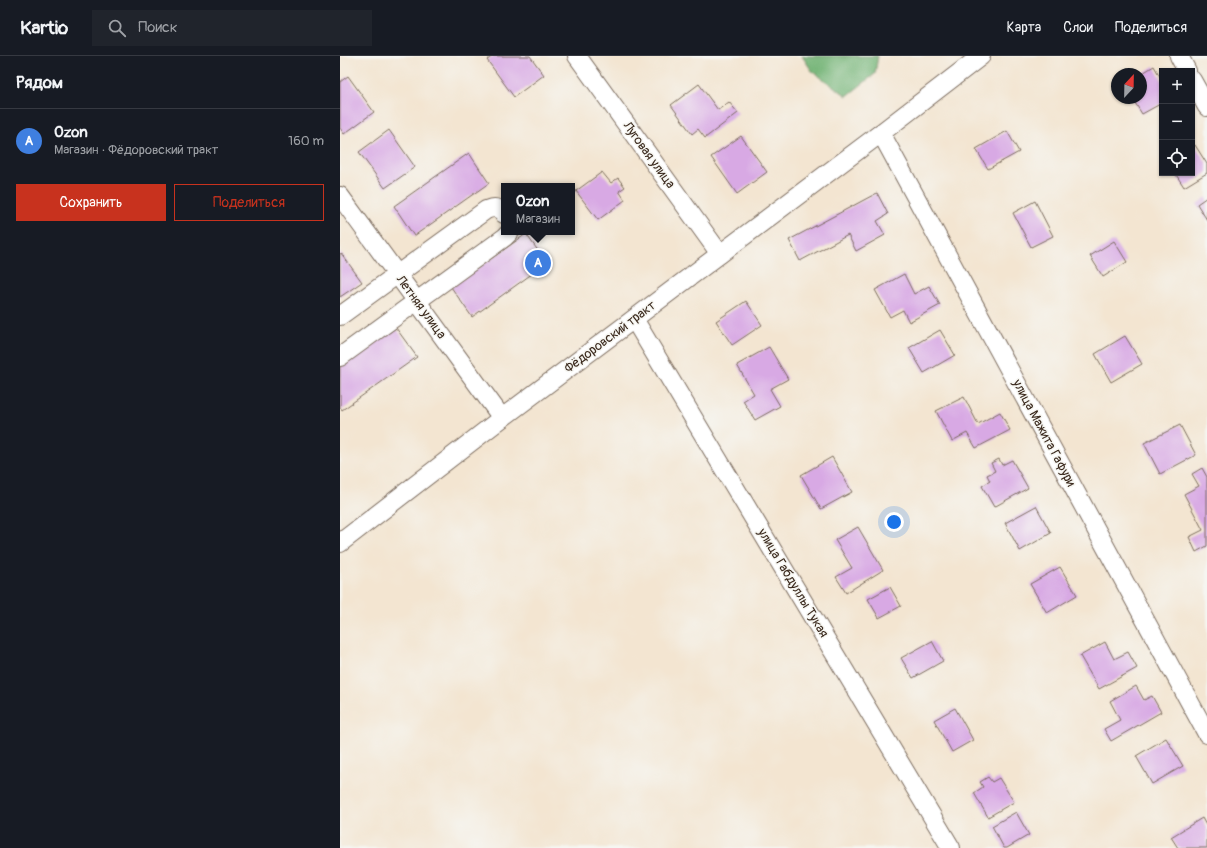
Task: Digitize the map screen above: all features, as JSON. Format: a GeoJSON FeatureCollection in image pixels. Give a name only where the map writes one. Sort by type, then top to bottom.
{"type":"FeatureCollection","features":[{"type":"Feature","properties":{"kind":"street","name":"Луговая улица"},"geometry":{"type":"LineString","coordinates":[[577,56],[720,254]]}},
{"type":"Feature","properties":{"kind":"street","name":"Фёдоровский тракт"},"geometry":{"type":"LineString","coordinates":[[340,543],[502,418],[882,133],[981,56]]}},
{"type":"Feature","properties":{"kind":"street"},"geometry":{"type":"LineString","coordinates":[[1179,56],[1185,68]]}},
{"type":"Feature","properties":{"kind":"street"},"geometry":{"type":"LineString","coordinates":[[1195,85],[1207,107]]}},
{"type":"Feature","properties":{"kind":"street","name":"улица Мажита Гафури"},"geometry":{"type":"LineString","coordinates":[[882,133],[1207,734]]}},
{"type":"Feature","properties":{"kind":"street","name":"Летняя улица"},"geometry":{"type":"LineString","coordinates":[[340,196],[502,418]]}},
{"type":"Feature","properties":{"kind":"street"},"geometry":{"type":"LineString","coordinates":[[340,316],[486,210],[495,208],[501,211]]}},
{"type":"Feature","properties":{"kind":"street"},"geometry":{"type":"LineString","coordinates":[[340,357],[508,235]]}},
{"type":"Feature","properties":{"kind":"street","name":"улица Габдуллы Тукая"},"geometry":{"type":"LineString","coordinates":[[634,319],[952,848]]}},
{"type":"Feature","properties":{"kind":"green space"},"geometry":{"type":"Polygon","coordinates":[[[802,56],[878,56],[875,74],[847,96],[812,71],[802,56]]]}},
{"type":"Feature","properties":{"kind":"building"},"geometry":{"type":"Polygon","coordinates":[[[493,56],[530,56],[544,75],[514,97],[487,60],[493,56]]]}},
{"type":"Feature","properties":{"kind":"building"},"geometry":{"type":"Polygon","coordinates":[[[1154,66],[1159,75],[1159,105],[1142,114],[1136,104],[1147,104],[1147,70],[1154,66]]]}},
{"type":"Feature","properties":{"kind":"building"},"geometry":{"type":"Polygon","coordinates":[[[348,76],[374,112],[344,134],[340,128],[340,82],[348,76]]]}},
{"type":"Feature","properties":{"kind":"building"},"geometry":{"type":"Polygon","coordinates":[[[699,84],[718,110],[729,102],[738,113],[705,138],[698,129],[692,134],[671,105],[699,84]]]}},
{"type":"Feature","properties":{"kind":"building"},"geometry":{"type":"Polygon","coordinates":[[[389,130],[415,167],[385,188],[359,152],[389,130]]]}},
{"type":"Feature","properties":{"kind":"building"},"geometry":{"type":"Polygon","coordinates":[[[1007,131],[1019,152],[988,169],[976,149],[1007,131]]]}},
{"type":"Feature","properties":{"kind":"building"},"geometry":{"type":"Polygon","coordinates":[[[741,136],[767,172],[737,194],[711,157],[741,136]]]}},
{"type":"Feature","properties":{"kind":"building"},"geometry":{"type":"Polygon","coordinates":[[[1195,145],[1207,164],[1207,173],[1184,187],[1177,176],[1195,176],[1195,145]]]}},
{"type":"Feature","properties":{"kind":"building"},"geometry":{"type":"Polygon","coordinates":[[[469,153],[489,183],[414,236],[394,206],[469,153]]]}},
{"type":"Feature","properties":{"kind":"building"},"geometry":{"type":"Polygon","coordinates":[[[602,172],[611,183],[618,178],[625,187],[619,191],[625,200],[598,220],[576,191],[602,172]]]}},
{"type":"Feature","properties":{"kind":"building"},"geometry":{"type":"Polygon","coordinates":[[[877,193],[888,214],[877,221],[885,235],[856,251],[848,235],[800,261],[789,240],[877,193]]]}},
{"type":"Feature","properties":{"kind":"building"},"geometry":{"type":"Polygon","coordinates":[[[1207,197],[1207,220],[1197,204],[1207,197]]]}},
{"type":"Feature","properties":{"kind":"building"},"geometry":{"type":"Polygon","coordinates":[[[1035,201],[1053,236],[1031,247],[1013,213],[1035,201]]]}},
{"type":"Feature","properties":{"kind":"building"},"geometry":{"type":"Polygon","coordinates":[[[525,235],[527,235],[547,263],[472,317],[451,287],[525,235]]]}},
{"type":"Feature","properties":{"kind":"building"},"geometry":{"type":"Polygon","coordinates":[[[1114,241],[1127,262],[1103,277],[1090,256],[1114,241]]]}},
{"type":"Feature","properties":{"kind":"building"},"geometry":{"type":"Polygon","coordinates":[[[341,253],[362,282],[340,297],[340,254],[341,253]]]}},
{"type":"Feature","properties":{"kind":"building"},"geometry":{"type":"Polygon","coordinates":[[[904,274],[914,294],[929,286],[940,305],[909,322],[903,310],[890,317],[875,290],[904,274]]]}},
{"type":"Feature","properties":{"kind":"building"},"geometry":{"type":"Polygon","coordinates":[[[746,301],[762,325],[732,345],[716,321],[746,301]]]}},
{"type":"Feature","properties":{"kind":"building"},"geometry":{"type":"Polygon","coordinates":[[[396,328],[417,357],[342,410],[340,407],[340,367],[396,328]]]}},
{"type":"Feature","properties":{"kind":"building"},"geometry":{"type":"Polygon","coordinates":[[[940,330],[955,355],[924,373],[909,348],[940,330]]]}},
{"type":"Feature","properties":{"kind":"building"},"geometry":{"type":"Polygon","coordinates":[[[1125,336],[1142,364],[1111,382],[1095,354],[1125,336]]]}},
{"type":"Feature","properties":{"kind":"building"},"geometry":{"type":"Polygon","coordinates":[[[769,347],[788,379],[770,389],[780,406],[755,420],[743,401],[754,394],[737,365],[769,347]]]}},
{"type":"Feature","properties":{"kind":"building"},"geometry":{"type":"Polygon","coordinates":[[[964,397],[978,424],[1000,412],[1010,430],[976,448],[967,433],[952,441],[936,411],[964,397]]]}},
{"type":"Feature","properties":{"kind":"building"},"geometry":{"type":"Polygon","coordinates":[[[1180,425],[1196,455],[1160,474],[1144,443],[1180,425]]]}},
{"type":"Feature","properties":{"kind":"building"},"geometry":{"type":"Polygon","coordinates":[[[832,457],[852,492],[821,509],[801,475],[832,457]]]}},
{"type":"Feature","properties":{"kind":"building"},"geometry":{"type":"Polygon","coordinates":[[[999,459],[1002,465],[1012,460],[1028,488],[994,507],[982,486],[990,481],[987,475],[995,471],[991,463],[999,459]]]}},
{"type":"Feature","properties":{"kind":"building"},"geometry":{"type":"Polygon","coordinates":[[[1202,468],[1207,477],[1207,546],[1196,552],[1189,537],[1203,530],[1184,494],[1199,486],[1192,474],[1202,468]]]}},
{"type":"Feature","properties":{"kind":"building"},"geometry":{"type":"Polygon","coordinates":[[[1036,506],[1051,533],[1020,551],[1005,523],[1036,506]]]}},
{"type":"Feature","properties":{"kind":"building"},"geometry":{"type":"Polygon","coordinates":[[[858,527],[883,570],[846,593],[836,577],[852,568],[835,540],[858,527]]]}},
{"type":"Feature","properties":{"kind":"building"},"geometry":{"type":"Polygon","coordinates":[[[1060,567],[1077,595],[1047,613],[1030,584],[1060,567]]]}},
{"type":"Feature","properties":{"kind":"building"},"geometry":{"type":"Polygon","coordinates":[[[890,587],[901,606],[879,618],[868,599],[890,587]]]}},
{"type":"Feature","properties":{"kind":"building"},"geometry":{"type":"Polygon","coordinates":[[[932,641],[943,661],[913,678],[901,658],[932,641]]]}},
{"type":"Feature","properties":{"kind":"building"},"geometry":{"type":"Polygon","coordinates":[[[1105,642],[1114,659],[1128,652],[1137,668],[1099,689],[1080,656],[1105,642]]]}},
{"type":"Feature","properties":{"kind":"building"},"geometry":{"type":"Polygon","coordinates":[[[1136,686],[1144,700],[1152,696],[1161,712],[1111,741],[1104,729],[1120,720],[1110,701],[1136,686]]]}},
{"type":"Feature","properties":{"kind":"building"},"geometry":{"type":"Polygon","coordinates":[[[955,708],[973,740],[952,752],[934,720],[955,708]]]}},
{"type":"Feature","properties":{"kind":"building"},"geometry":{"type":"Polygon","coordinates":[[[1166,738],[1183,766],[1152,784],[1136,756],[1166,738]]]}},
{"type":"Feature","properties":{"kind":"building"},"geometry":{"type":"Polygon","coordinates":[[[988,777],[992,782],[999,778],[1014,802],[988,817],[974,793],[983,787],[980,782],[988,777]]]}},
{"type":"Feature","properties":{"kind":"building"},"geometry":{"type":"Polygon","coordinates":[[[1016,812],[1029,835],[1007,848],[1004,848],[992,826],[1016,812]]]}},
{"type":"Feature","properties":{"kind":"building"},"geometry":{"type":"Polygon","coordinates":[[[1202,818],[1207,827],[1207,848],[1178,848],[1171,837],[1202,818]]]}},
{"type":"Feature","properties":{"kind":"place","name":"Ozon"},"geometry":{"type":"Point","coordinates":[538,263]}}]}
